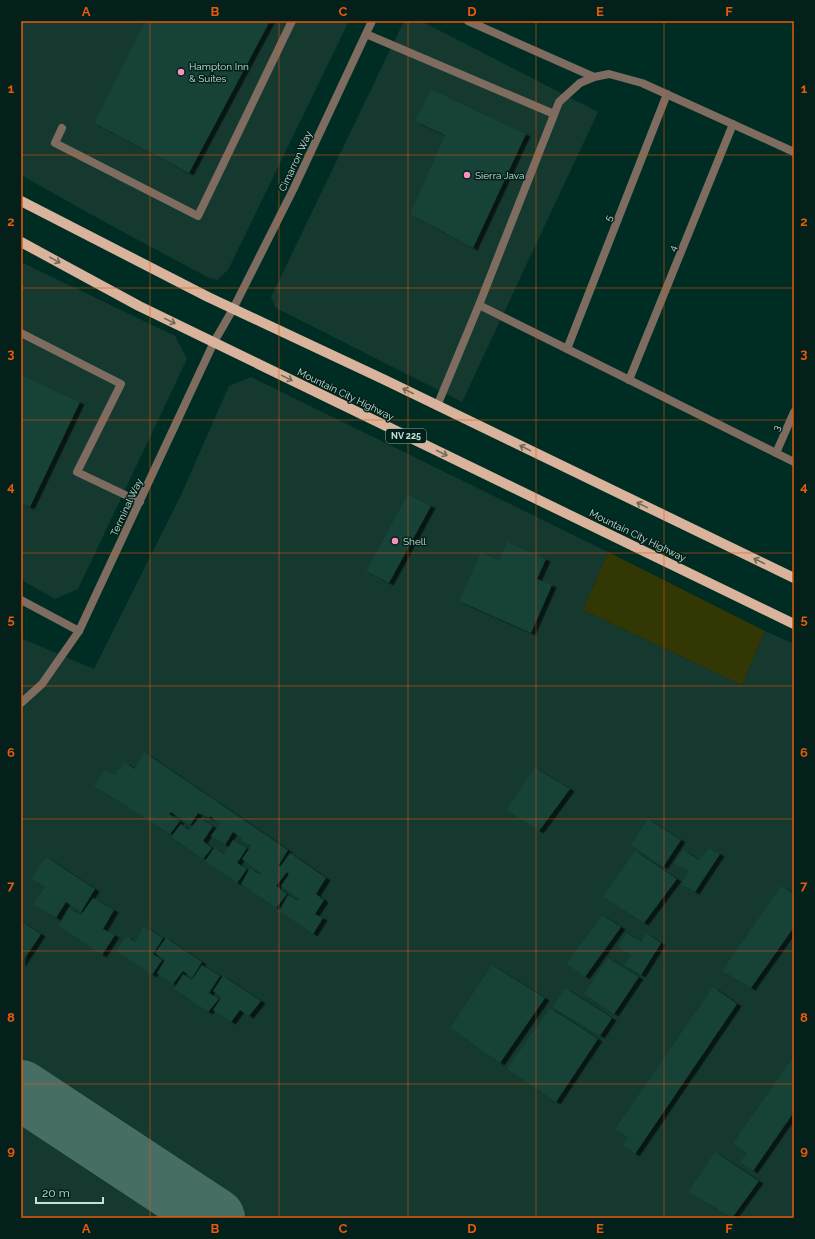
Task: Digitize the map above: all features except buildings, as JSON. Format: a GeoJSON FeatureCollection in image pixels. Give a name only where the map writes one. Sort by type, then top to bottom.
{"type":"FeatureCollection","features":[{"type":"Feature","properties":{"kind":"main road"},"geometry":{"type":"LineString","coordinates":[[21,202],[233,309],[794,578]]}},
{"type":"Feature","properties":{"kind":"main road","name":"Mountain City Highway"},"geometry":{"type":"LineString","coordinates":[[21,242],[139,306],[794,624]]}},
{"type":"Feature","properties":{"kind":"street"},"geometry":{"type":"LineString","coordinates":[[62,128],[55,143],[198,216],[292,21]]}},
{"type":"Feature","properties":{"kind":"street","name":"Cimarron Way"},"geometry":{"type":"LineString","coordinates":[[233,309],[293,190],[372,21]]}},
{"type":"Feature","properties":{"kind":"street"},"geometry":{"type":"LineString","coordinates":[[468,21],[594,77]]}},
{"type":"Feature","properties":{"kind":"street"},"geometry":{"type":"LineString","coordinates":[[366,34],[554,114]]}},
{"type":"Feature","properties":{"kind":"street"},"geometry":{"type":"LineString","coordinates":[[437,406],[479,305],[559,102],[580,83],[594,77],[609,74],[642,82],[794,152]]}},
{"type":"Feature","properties":{"kind":"street","name":"5"},"geometry":{"type":"LineString","coordinates":[[567,349],[667,94]]}},
{"type":"Feature","properties":{"kind":"street","name":"4"},"geometry":{"type":"LineString","coordinates":[[629,380],[733,124]]}},
{"type":"Feature","properties":{"kind":"street"},"geometry":{"type":"LineString","coordinates":[[479,305],[794,462]]}},
{"type":"Feature","properties":{"kind":"street","name":"Terminal Way"},"geometry":{"type":"LineString","coordinates":[[21,704],[42,684],[79,631],[214,342],[233,309]]}},
{"type":"Feature","properties":{"kind":"street"},"geometry":{"type":"LineString","coordinates":[[21,333],[121,384],[77,472],[140,502]]}},
{"type":"Feature","properties":{"kind":"street","name":"3"},"geometry":{"type":"LineString","coordinates":[[776,453],[794,412]]}},
{"type":"Feature","properties":{"kind":"street"},"geometry":{"type":"LineString","coordinates":[[21,600],[79,631]]}},
{"type":"Feature","properties":{"kind":"shaded area"},"geometry":{"type":"Polygon","coordinates":[[[21,21],[349,21],[228,270],[217,280],[207,277],[21,175],[21,21]]]}},
{"type":"Feature","properties":{"kind":"shaded area"},"geometry":{"type":"Polygon","coordinates":[[[404,21],[421,21],[598,112],[462,402],[276,308],[271,297],[404,21]]]}},
{"type":"Feature","properties":{"kind":"shaded area"},"geometry":{"type":"Polygon","coordinates":[[[21,262],[175,336],[187,359],[78,589],[55,599],[21,580],[21,262]]]}},
{"type":"Feature","properties":{"kind":"shaded area"},"geometry":{"type":"Polygon","coordinates":[[[251,377],[608,552],[583,610],[742,685],[765,631],[794,644],[794,1218],[21,1218],[21,638],[94,669],[180,497],[229,386],[251,377]]]}},
{"type":"Feature","properties":{"kind":"green space"},"geometry":{"type":"Polygon","coordinates":[[[608,552],[765,631],[742,685],[583,610],[608,552]]]}},
{"type":"Feature","properties":{"kind":"taxiway"},"geometry":{"type":"LineString","coordinates":[[21,1090],[215,1218]]}},
{"type":"Feature","properties":{"kind":"place","name":"Hampton Inn & Suites"},"geometry":{"type":"Point","coordinates":[181,72]}},
{"type":"Feature","properties":{"kind":"place","name":"Sierra Java"},"geometry":{"type":"Point","coordinates":[467,175]}},
{"type":"Feature","properties":{"kind":"place","name":"Shell"},"geometry":{"type":"Point","coordinates":[395,541]}}]}
